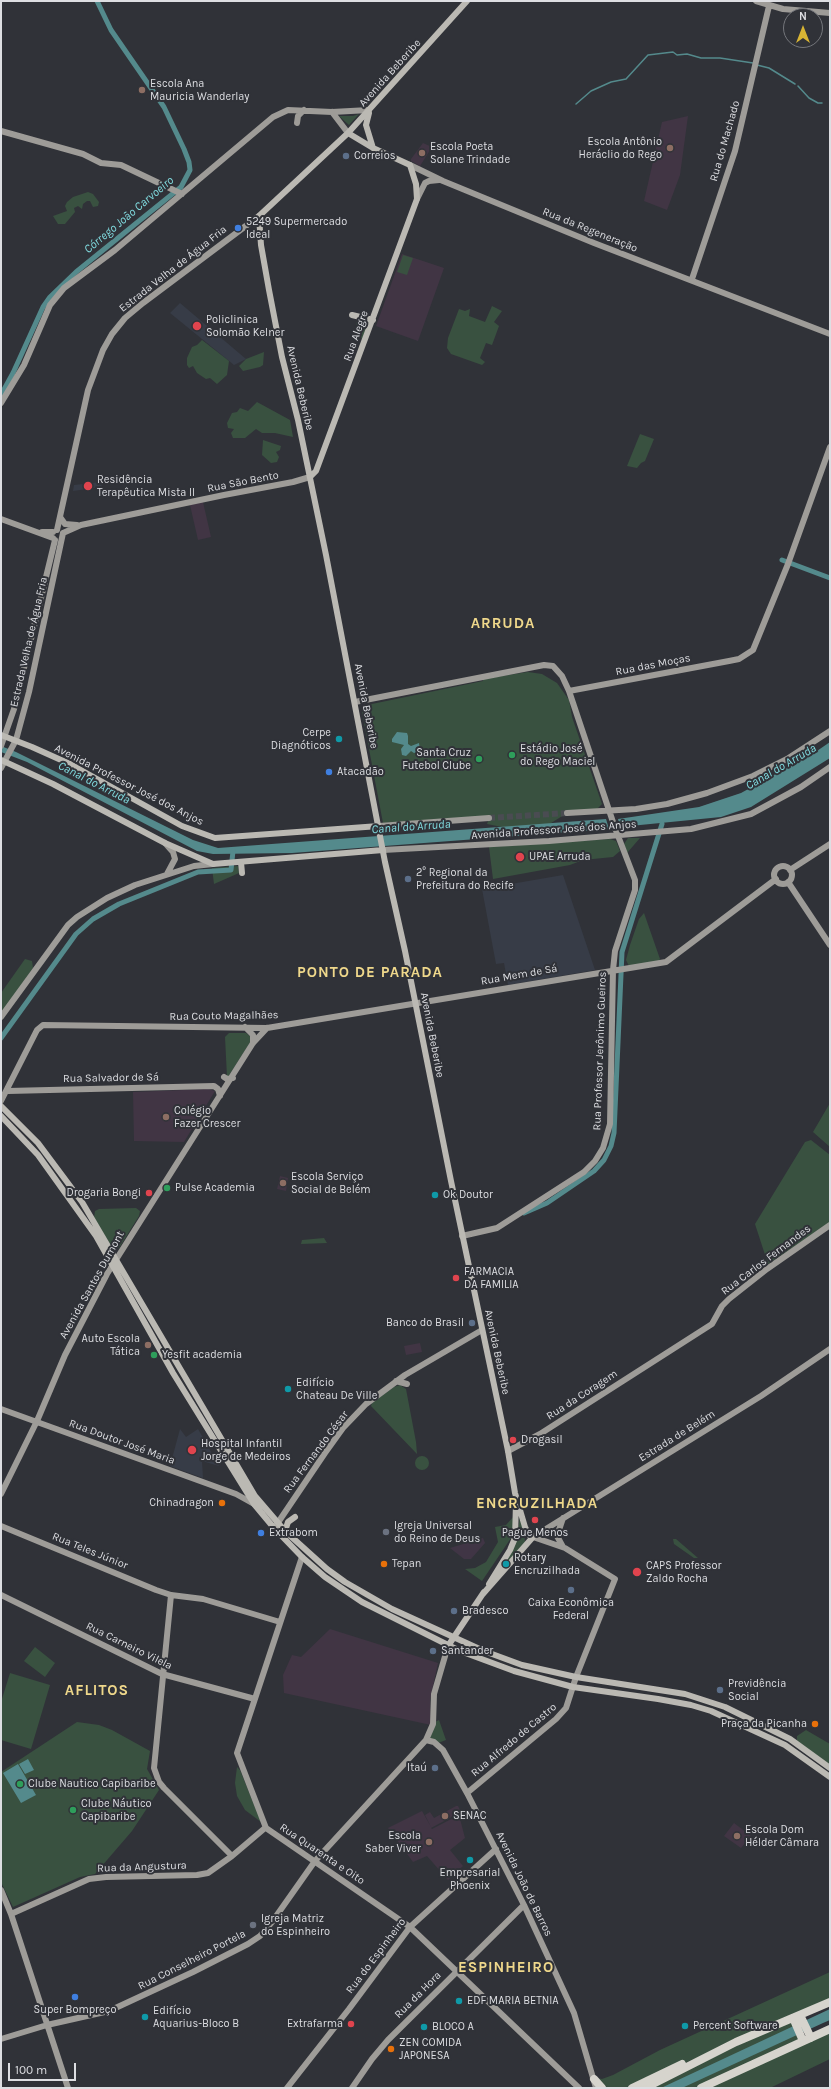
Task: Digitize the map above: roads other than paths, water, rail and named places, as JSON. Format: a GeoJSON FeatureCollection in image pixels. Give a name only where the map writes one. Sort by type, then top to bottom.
{"type":"FeatureCollection","features":[{"type":"Feature","properties":{"kind":"highway"},"geometry":{"type":"LineString","coordinates":[[632,2088],[660,2074],[797,2018],[830,2002]]}},
{"type":"Feature","properties":{"kind":"highway"},"geometry":{"type":"LineString","coordinates":[[797,2018],[806,2037]]}},
{"type":"Feature","properties":{"kind":"highway"},"geometry":{"type":"LineString","coordinates":[[701,2088],[714,2084],[806,2037],[830,2029]]}},
{"type":"Feature","properties":{"kind":"highway"},"geometry":{"type":"LineString","coordinates":[[645,2088],[736,2042]]}},
{"type":"Feature","properties":{"kind":"highway"},"geometry":{"type":"LineString","coordinates":[[594,2079],[602,2088]]}},
{"type":"Feature","properties":{"kind":"main road","name":"Avenida Beberibe"},"geometry":{"type":"LineString","coordinates":[[468,1],[348,133],[259,216],[261,245],[268,290],[310,476],[383,848],[462,1236],[508,1451],[515,1493],[525,1527],[529,1536],[533,1537]]}},
{"type":"Feature","properties":{"kind":"main road"},"geometry":{"type":"LineString","coordinates":[[370,109],[366,125],[373,148]]}},
{"type":"Feature","properties":{"kind":"main road","name":"Rua da Regeneração"},"geometry":{"type":"LineString","coordinates":[[348,133],[373,148],[410,165]]}},
{"type":"Feature","properties":{"kind":"main road","name":"Rua Alegre"},"geometry":{"type":"LineString","coordinates":[[310,476],[316,471],[417,199],[416,184],[410,165]]}},
{"type":"Feature","properties":{"kind":"main road"},"geometry":{"type":"LineString","coordinates":[[352,315],[373,320]]}},
{"type":"Feature","properties":{"kind":"main road","name":"Avenida Professor José dos Anjos"},"geometry":{"type":"LineString","coordinates":[[3,740],[16,740],[70,764],[182,826],[211,837],[228,838],[380,830]]}},
{"type":"Feature","properties":{"kind":"main road","name":"Avenida Professor José dos Anjos"},"geometry":{"type":"LineString","coordinates":[[5,759],[165,843],[212,864],[240,863],[383,848]]}},
{"type":"Feature","properties":{"kind":"main road"},"geometry":{"type":"LineString","coordinates":[[240,863],[242,873]]}},
{"type":"Feature","properties":{"kind":"main road"},"geometry":{"type":"LineString","coordinates":[[1,1106],[38,1143],[82,1202],[115,1261],[256,1496],[276,1526],[285,1531],[306,1551],[345,1582],[392,1609],[453,1637],[522,1664],[576,1677],[665,1690],[705,1699],[725,1707],[790,1739],[830,1768]]}},
{"type":"Feature","properties":{"kind":"main road"},"geometry":{"type":"LineString","coordinates":[[1,1116],[38,1154],[115,1261],[173,1374],[254,1504],[276,1526],[302,1557],[325,1577],[362,1602],[448,1646],[514,1671],[573,1687],[658,1699],[691,1705],[711,1711],[785,1745],[830,1777]]}},
{"type":"Feature","properties":{"kind":"main road","name":"Avenida Beberibe"},"geometry":{"type":"LineString","coordinates":[[482,1595],[510,1550],[515,1538],[515,1493]]}},
{"type":"Feature","properties":{"kind":"main road"},"geometry":{"type":"LineString","coordinates":[[285,1531],[288,1522],[296,1517]]}},
{"type":"Feature","properties":{"kind":"main road"},"geometry":{"type":"LineString","coordinates":[[448,1646],[482,1595],[533,1537]]}},
{"type":"Feature","properties":{"kind":"street"},"geometry":{"type":"LineString","coordinates":[[756,1],[769,6],[794,11],[830,13]]}},
{"type":"Feature","properties":{"kind":"street","name":"Rua do Machado"},"geometry":{"type":"LineString","coordinates":[[692,279],[735,151],[769,6]]}},
{"type":"Feature","properties":{"kind":"street"},"geometry":{"type":"LineString","coordinates":[[1,403],[24,365],[50,305],[64,288],[115,250],[180,193],[273,117],[283,111],[304,110],[332,112],[370,109]]}},
{"type":"Feature","properties":{"kind":"street"},"geometry":{"type":"LineString","coordinates":[[297,123],[298,116],[304,110]]}},
{"type":"Feature","properties":{"kind":"street"},"geometry":{"type":"LineString","coordinates":[[332,112],[348,133]]}},
{"type":"Feature","properties":{"kind":"street"},"geometry":{"type":"LineString","coordinates":[[1,131],[57,146],[101,163],[121,165],[180,193]]}},
{"type":"Feature","properties":{"kind":"street","name":"Rua da Regeneração"},"geometry":{"type":"LineString","coordinates":[[410,165],[443,181],[599,244],[830,334]]}},
{"type":"Feature","properties":{"kind":"street","name":"Rua Alegre"},"geometry":{"type":"LineString","coordinates":[[417,199],[427,182],[443,181]]}},
{"type":"Feature","properties":{"kind":"street","name":"Estrada Velha de Água Fria"},"geometry":{"type":"LineString","coordinates":[[3,740],[28,658],[88,390],[103,350],[112,334],[125,318],[259,216]]}},
{"type":"Feature","properties":{"kind":"street","name":"Rua das Moças"},"geometry":{"type":"LineString","coordinates":[[569,691],[729,661],[749,654],[757,644],[789,562],[830,447]]}},
{"type":"Feature","properties":{"kind":"street","name":"Rua São Bento"},"geometry":{"type":"LineString","coordinates":[[56,536],[81,525],[292,482],[310,476]]}},
{"type":"Feature","properties":{"kind":"street"},"geometry":{"type":"LineString","coordinates":[[60,517],[65,524],[81,525]]}},
{"type":"Feature","properties":{"kind":"street"},"geometry":{"type":"LineString","coordinates":[[1,519],[30,530],[56,536]]}},
{"type":"Feature","properties":{"kind":"street","name":"Estrada Velha de Água Fria"},"geometry":{"type":"LineString","coordinates":[[1,768],[16,740],[29,692],[56,536]]}},
{"type":"Feature","properties":{"kind":"street"},"geometry":{"type":"LineString","coordinates":[[355,702],[550,665],[553,666],[562,676],[569,691],[614,825],[619,835]]}},
{"type":"Feature","properties":{"kind":"street","name":"Avenida Professor José dos Anjos"},"geometry":{"type":"LineString","coordinates":[[567,813],[611,813],[667,804],[714,791],[754,776],[787,758],[830,731]]}},
{"type":"Feature","properties":{"kind":"street","name":"Avenida Professor José dos Anjos"},"geometry":{"type":"LineString","coordinates":[[383,848],[619,835],[660,832],[714,824],[751,814],[800,787],[830,767]]}},
{"type":"Feature","properties":{"kind":"street","name":"Avenida Professor José dos Anjos"},"geometry":{"type":"LineString","coordinates":[[380,830],[489,818]]}},
{"type":"Feature","properties":{"kind":"street","name":"Rua Professor Jerônimo Gueiros"},"geometry":{"type":"LineString","coordinates":[[462,1236],[497,1228],[584,1172],[595,1161],[603,1148],[610,1124],[620,970],[615,951],[635,890],[635,883],[619,835]]}},
{"type":"Feature","properties":{"kind":"street"},"geometry":{"type":"LineString","coordinates":[[165,843],[173,852],[175,859],[167,874]]}},
{"type":"Feature","properties":{"kind":"street"},"geometry":{"type":"LineString","coordinates":[[790,870],[830,844]]}},
{"type":"Feature","properties":{"kind":"street"},"geometry":{"type":"LineString","coordinates":[[1,1017],[68,925],[76,917],[107,898],[167,874],[194,866],[212,864]]}},
{"type":"Feature","properties":{"kind":"street"},"geometry":{"type":"LineString","coordinates":[[784,866],[790,870],[792,876],[788,882],[780,883],[776,879],[775,871],[780,867],[784,866]]}},
{"type":"Feature","properties":{"kind":"street","name":"Rua Mem de Sá"},"geometry":{"type":"LineString","coordinates":[[415,1004],[666,962],[776,879]]}},
{"type":"Feature","properties":{"kind":"street"},"geometry":{"type":"LineString","coordinates":[[788,882],[830,945]]}},
{"type":"Feature","properties":{"kind":"street","name":"Rua Couto Magalhães"},"geometry":{"type":"LineString","coordinates":[[8,1091],[37,1030],[43,1025],[267,1028],[415,1004]]}},
{"type":"Feature","properties":{"kind":"street"},"geometry":{"type":"LineString","coordinates":[[244,1027],[253,1035],[254,1043]]}},
{"type":"Feature","properties":{"kind":"street","name":"Avenida Santos Dumont"},"geometry":{"type":"LineString","coordinates":[[1,1494],[37,1421],[65,1355],[115,1261],[254,1043],[267,1028]]}},
{"type":"Feature","properties":{"kind":"street"},"geometry":{"type":"LineString","coordinates":[[224,1077],[227,1079],[233,1078]]}},
{"type":"Feature","properties":{"kind":"street","name":"Rua Salvador de Sá"},"geometry":{"type":"LineString","coordinates":[[8,1091],[207,1086],[217,1088],[220,1096]]}},
{"type":"Feature","properties":{"kind":"street"},"geometry":{"type":"LineString","coordinates":[[1,1101],[8,1091]]}},
{"type":"Feature","properties":{"kind":"street","name":"Rua Carlos Fernandes"},"geometry":{"type":"LineString","coordinates":[[666,1353],[712,1324],[729,1299],[830,1225]]}},
{"type":"Feature","properties":{"kind":"street","name":"Rua Fernando César"},"geometry":{"type":"LineString","coordinates":[[276,1526],[343,1428],[366,1404],[396,1381],[482,1330]]}},
{"type":"Feature","properties":{"kind":"street","name":"Estrada de Belém"},"geometry":{"type":"LineString","coordinates":[[533,1537],[563,1517],[761,1396],[830,1349]]}},
{"type":"Feature","properties":{"kind":"street","name":"Rua da Coragem"},"geometry":{"type":"LineString","coordinates":[[508,1451],[540,1434],[666,1353]]}},
{"type":"Feature","properties":{"kind":"street"},"geometry":{"type":"LineString","coordinates":[[396,1381],[407,1384]]}},
{"type":"Feature","properties":{"kind":"street","name":"Rua Doutor José Maria"},"geometry":{"type":"LineString","coordinates":[[1,1409],[236,1494],[254,1504]]}},
{"type":"Feature","properties":{"kind":"street"},"geometry":{"type":"LineString","coordinates":[[236,1494],[243,1488]]}},
{"type":"Feature","properties":{"kind":"street"},"geometry":{"type":"LineString","coordinates":[[563,1517],[557,1536],[565,1548]]}},
{"type":"Feature","properties":{"kind":"street","name":"Rua Teles Júnior"},"geometry":{"type":"LineString","coordinates":[[1,1526],[171,1595],[195,1597],[280,1622]]}},
{"type":"Feature","properties":{"kind":"street"},"geometry":{"type":"LineString","coordinates":[[533,1537],[565,1548]]}},
{"type":"Feature","properties":{"kind":"street","name":"Rua Alfredo de Castro"},"geometry":{"type":"LineString","coordinates":[[467,1793],[562,1714],[568,1703],[576,1677],[615,1579],[565,1548]]}},
{"type":"Feature","properties":{"kind":"street","name":"Rua Quarenta e Oito"},"geometry":{"type":"LineString","coordinates":[[302,1557],[237,1753],[266,1828],[410,1926],[579,2088]]}},
{"type":"Feature","properties":{"kind":"street","name":"Rua Carneiro Vilela"},"geometry":{"type":"LineString","coordinates":[[1,1595],[162,1674],[255,1699]]}},
{"type":"Feature","properties":{"kind":"street"},"geometry":{"type":"LineString","coordinates":[[171,1595],[162,1674],[154,1768],[159,1782],[232,1856]]}},
{"type":"Feature","properties":{"kind":"street"},"geometry":{"type":"LineString","coordinates":[[426,1740],[433,1724],[434,1694],[448,1646]]}},
{"type":"Feature","properties":{"kind":"street","name":"Avenida João de Barros"},"geometry":{"type":"LineString","coordinates":[[426,1740],[434,1742],[443,1750],[467,1793],[524,1905],[574,2013],[596,2088]]}},
{"type":"Feature","properties":{"kind":"street","name":"Rua Conselheiro Portela"},"geometry":{"type":"LineString","coordinates":[[1,2039],[48,2025],[109,2011],[163,1987],[248,1944],[260,1936],[272,1922],[315,1861],[426,1740]]}},
{"type":"Feature","properties":{"kind":"street","name":"Rua da Angustura"},"geometry":{"type":"LineString","coordinates":[[11,1914],[89,1879],[106,1877],[197,1875],[212,1871],[265,1828]]}},
{"type":"Feature","properties":{"kind":"street","name":"Rua do Espinheiro"},"geometry":{"type":"LineString","coordinates":[[287,2088],[349,2009],[410,1926],[496,1849]]}},
{"type":"Feature","properties":{"kind":"street"},"geometry":{"type":"LineString","coordinates":[[1,1890],[11,1914],[68,2088]]}},
{"type":"Feature","properties":{"kind":"street","name":"Rua da Hora"},"geometry":{"type":"LineString","coordinates":[[352,2088],[368,2063],[388,2040],[524,1905]]}},
{"type":"Feature","properties":{"kind":"water"},"geometry":{"type":"Polygon","coordinates":[[[397,732],[407,733],[408,744],[411,746],[419,743],[420,751],[414,753],[411,751],[406,756],[402,755],[401,749],[404,745],[392,742],[392,739],[397,732]]]}},
{"type":"Feature","properties":{"kind":"water"},"geometry":{"type":"Polygon","coordinates":[[[830,742],[830,758],[751,807],[721,817],[620,827],[618,819],[699,807],[741,793],[814,753],[830,742]]]}},
{"type":"Feature","properties":{"kind":"water"},"geometry":{"type":"Polygon","coordinates":[[[1,746],[16,752],[193,840],[218,848],[606,819],[609,829],[292,853],[213,854],[197,851],[27,762],[1,752],[1,746]]]}},
{"type":"Feature","properties":{"kind":"water"},"geometry":{"type":"Polygon","coordinates":[[[28,1759],[34,1770],[25,1774],[19,1764],[28,1759]]]}},
{"type":"Feature","properties":{"kind":"water","name":"Clube Nautico Capibaribe"},"geometry":{"type":"Polygon","coordinates":[[[18,1764],[36,1795],[21,1803],[3,1773],[18,1764]]]}},
{"type":"Feature","properties":{"kind":"water"},"geometry":{"type":"Polygon","coordinates":[[[830,2009],[830,2020],[682,2088],[661,2088],[830,2009]]]}},
{"type":"Feature","properties":{"kind":"waterway","name":"Córrego João Carvoeiro"},"geometry":{"type":"LineString","coordinates":[[1,395],[13,373],[43,307],[50,297],[76,272],[181,187],[190,170],[189,162],[184,149],[164,107],[111,30],[97,1]]}},
{"type":"Feature","properties":{"kind":"waterway"},"geometry":{"type":"LineString","coordinates":[[576,104],[591,91],[611,82],[626,79],[648,55],[673,52],[677,55],[687,54],[701,58],[720,58],[753,63]]}},
{"type":"Feature","properties":{"kind":"waterway"},"geometry":{"type":"LineString","coordinates":[[757,65],[769,68],[795,84]]}},
{"type":"Feature","properties":{"kind":"waterway"},"geometry":{"type":"LineString","coordinates":[[798,86],[809,98],[818,103],[822,103]]}},
{"type":"Feature","properties":{"kind":"waterway"},"geometry":{"type":"LineString","coordinates":[[782,560],[830,578]]}},
{"type":"Feature","properties":{"kind":"waterway"},"geometry":{"type":"LineString","coordinates":[[524,1213],[547,1203],[594,1171],[604,1160],[611,1146],[614,1133],[622,952],[662,824]]}},
{"type":"Feature","properties":{"kind":"waterway"},"geometry":{"type":"LineString","coordinates":[[1,1038],[76,934],[93,919],[119,904],[198,872],[231,870],[233,851]]}},
{"type":"Feature","properties":{"kind":"tunnel"},"geometry":{"type":"LineString","coordinates":[[489,818],[567,813]]}},
{"type":"Feature","properties":{"kind":"place","name":"Escola Ana Mauricia Wanderlay"},"geometry":{"type":"Point","coordinates":[142,90]}},
{"type":"Feature","properties":{"kind":"place","name":"Escola Antônio Heráclio do Rego"},"geometry":{"type":"Point","coordinates":[670,148]}},
{"type":"Feature","properties":{"kind":"place","name":"Escola Poeta Solane Trindade"},"geometry":{"type":"Point","coordinates":[422,153]}},
{"type":"Feature","properties":{"kind":"place","name":"Correios"},"geometry":{"type":"Point","coordinates":[346,156]}},
{"type":"Feature","properties":{"kind":"place","name":"5249 Supermercado Ideal"},"geometry":{"type":"Point","coordinates":[238,228]}},
{"type":"Feature","properties":{"kind":"place","name":"Policlinica Solomão Kelner"},"geometry":{"type":"Point","coordinates":[197,326]}},
{"type":"Feature","properties":{"kind":"place","name":"Residência Terapêutica Mista II"},"geometry":{"type":"Point","coordinates":[88,486]}},
{"type":"Feature","properties":{"kind":"place","name":"Cerpe Diagnóticos"},"geometry":{"type":"Point","coordinates":[339,739]}},
{"type":"Feature","properties":{"kind":"place","name":"Estádio José do Rego Maciel"},"geometry":{"type":"Point","coordinates":[512,755]}},
{"type":"Feature","properties":{"kind":"place","name":"Santa Cruz Futebol Clube"},"geometry":{"type":"Point","coordinates":[479,759]}},
{"type":"Feature","properties":{"kind":"place","name":"Atacadão"},"geometry":{"type":"Point","coordinates":[329,772]}},
{"type":"Feature","properties":{"kind":"place","name":"UPAE Arruda"},"geometry":{"type":"Point","coordinates":[520,857]}},
{"type":"Feature","properties":{"kind":"place","name":"2° Regional da Prefeitura do Recife"},"geometry":{"type":"Point","coordinates":[408,879]}},
{"type":"Feature","properties":{"kind":"place","name":"Colégio Fazer Crescer"},"geometry":{"type":"Point","coordinates":[166,1117]}},
{"type":"Feature","properties":{"kind":"place","name":"Escola Serviço Social de Belém"},"geometry":{"type":"Point","coordinates":[283,1183]}},
{"type":"Feature","properties":{"kind":"place","name":"Pulse Academia"},"geometry":{"type":"Point","coordinates":[167,1188]}},
{"type":"Feature","properties":{"kind":"place","name":"Drogaria Bongi"},"geometry":{"type":"Point","coordinates":[149,1193]}},
{"type":"Feature","properties":{"kind":"place","name":"Ok Doutor"},"geometry":{"type":"Point","coordinates":[435,1195]}},
{"type":"Feature","properties":{"kind":"place","name":"FARMACIA DA FAMILIA"},"geometry":{"type":"Point","coordinates":[456,1278]}},
{"type":"Feature","properties":{"kind":"place","name":"Banco do Brasil"},"geometry":{"type":"Point","coordinates":[472,1323]}},
{"type":"Feature","properties":{"kind":"place","name":"Auto Escola Tática"},"geometry":{"type":"Point","coordinates":[148,1345]}},
{"type":"Feature","properties":{"kind":"place","name":"Yesfit academia"},"geometry":{"type":"Point","coordinates":[154,1355]}},
{"type":"Feature","properties":{"kind":"place","name":"Edifício Chateau De Ville"},"geometry":{"type":"Point","coordinates":[288,1389]}},
{"type":"Feature","properties":{"kind":"place","name":"Drogasil"},"geometry":{"type":"Point","coordinates":[513,1440]}},
{"type":"Feature","properties":{"kind":"place","name":"Hospital Infantil Jorge de Medeiros"},"geometry":{"type":"Point","coordinates":[192,1450]}},
{"type":"Feature","properties":{"kind":"place","name":"Chinadragon"},"geometry":{"type":"Point","coordinates":[222,1503]}},
{"type":"Feature","properties":{"kind":"place","name":"Pague Menos"},"geometry":{"type":"Point","coordinates":[535,1520]}},
{"type":"Feature","properties":{"kind":"place","name":"Igreja Universal do Reino de Deus"},"geometry":{"type":"Point","coordinates":[386,1532]}},
{"type":"Feature","properties":{"kind":"place","name":"Extrabom"},"geometry":{"type":"Point","coordinates":[261,1533]}},
{"type":"Feature","properties":{"kind":"place","name":"Tepan"},"geometry":{"type":"Point","coordinates":[384,1564]}},
{"type":"Feature","properties":{"kind":"place","name":"Rotary Encruzilhada"},"geometry":{"type":"Point","coordinates":[506,1564]}},
{"type":"Feature","properties":{"kind":"place","name":"CAPS Professor Zaldo Rocha"},"geometry":{"type":"Point","coordinates":[637,1572]}},
{"type":"Feature","properties":{"kind":"place","name":"Caixa Econômica Federal"},"geometry":{"type":"Point","coordinates":[571,1590]}},
{"type":"Feature","properties":{"kind":"place","name":"Bradesco"},"geometry":{"type":"Point","coordinates":[454,1611]}},
{"type":"Feature","properties":{"kind":"place","name":"Santander"},"geometry":{"type":"Point","coordinates":[433,1651]}},
{"type":"Feature","properties":{"kind":"place","name":"Previdência Social"},"geometry":{"type":"Point","coordinates":[720,1690]}},
{"type":"Feature","properties":{"kind":"place","name":"Praça da Picanha"},"geometry":{"type":"Point","coordinates":[815,1724]}},
{"type":"Feature","properties":{"kind":"place","name":"Itaú"},"geometry":{"type":"Point","coordinates":[435,1768]}},
{"type":"Feature","properties":{"kind":"place","name":"Clube Nautico Capibaribe"},"geometry":{"type":"Point","coordinates":[20,1784]}},
{"type":"Feature","properties":{"kind":"place","name":"Clube Náutico Capibaribe"},"geometry":{"type":"Point","coordinates":[73,1810]}},
{"type":"Feature","properties":{"kind":"place","name":"SENAC"},"geometry":{"type":"Point","coordinates":[445,1816]}},
{"type":"Feature","properties":{"kind":"place","name":"Escola Dom Hélder Câmara"},"geometry":{"type":"Point","coordinates":[737,1836]}},
{"type":"Feature","properties":{"kind":"place","name":"Escola Saber Viver"},"geometry":{"type":"Point","coordinates":[429,1842]}},
{"type":"Feature","properties":{"kind":"place","name":"Empresarial Phoenix"},"geometry":{"type":"Point","coordinates":[470,1860]}},
{"type":"Feature","properties":{"kind":"place","name":"Igreja Matriz do Espinheiro"},"geometry":{"type":"Point","coordinates":[253,1925]}},
{"type":"Feature","properties":{"kind":"place","name":"Super Bompreço"},"geometry":{"type":"Point","coordinates":[75,1997]}},
{"type":"Feature","properties":{"kind":"place","name":"EDF MARIA BETNIA"},"geometry":{"type":"Point","coordinates":[459,2001]}},
{"type":"Feature","properties":{"kind":"place","name":"Edifício Aquarius-Bloco B"},"geometry":{"type":"Point","coordinates":[145,2017]}},
{"type":"Feature","properties":{"kind":"place","name":"Extrafarma"},"geometry":{"type":"Point","coordinates":[351,2024]}},
{"type":"Feature","properties":{"kind":"place","name":"Percent Software"},"geometry":{"type":"Point","coordinates":[685,2026]}},
{"type":"Feature","properties":{"kind":"place","name":"BLOCO A"},"geometry":{"type":"Point","coordinates":[424,2027]}},
{"type":"Feature","properties":{"kind":"place","name":"ZEN COMIDA JAPONESA"},"geometry":{"type":"Point","coordinates":[391,2049]}},
{"type":"Feature","properties":{"kind":"district","name":"ARRUDA"},"geometry":{"type":"Point","coordinates":[503,624]}},
{"type":"Feature","properties":{"kind":"district","name":"PONTO DE PARADA"},"geometry":{"type":"Point","coordinates":[370,973]}},
{"type":"Feature","properties":{"kind":"district","name":"ENCRUZILHADA"},"geometry":{"type":"Point","coordinates":[537,1504]}},
{"type":"Feature","properties":{"kind":"district","name":"AFLITOS"},"geometry":{"type":"Point","coordinates":[97,1691]}},
{"type":"Feature","properties":{"kind":"district","name":"ESPINHEIRO"},"geometry":{"type":"Point","coordinates":[506,1968]}},
{"type":"Feature","properties":{"kind":"water label","name":"Canal do Arruda"},"geometry":{"type":"Point","coordinates":[781,767]}},
{"type":"Feature","properties":{"kind":"water label","name":"Canal do Arruda"},"geometry":{"type":"Point","coordinates":[94,783]}},
{"type":"Feature","properties":{"kind":"water label","name":"Canal do Arruda"},"geometry":{"type":"Point","coordinates":[411,827]}}]}
